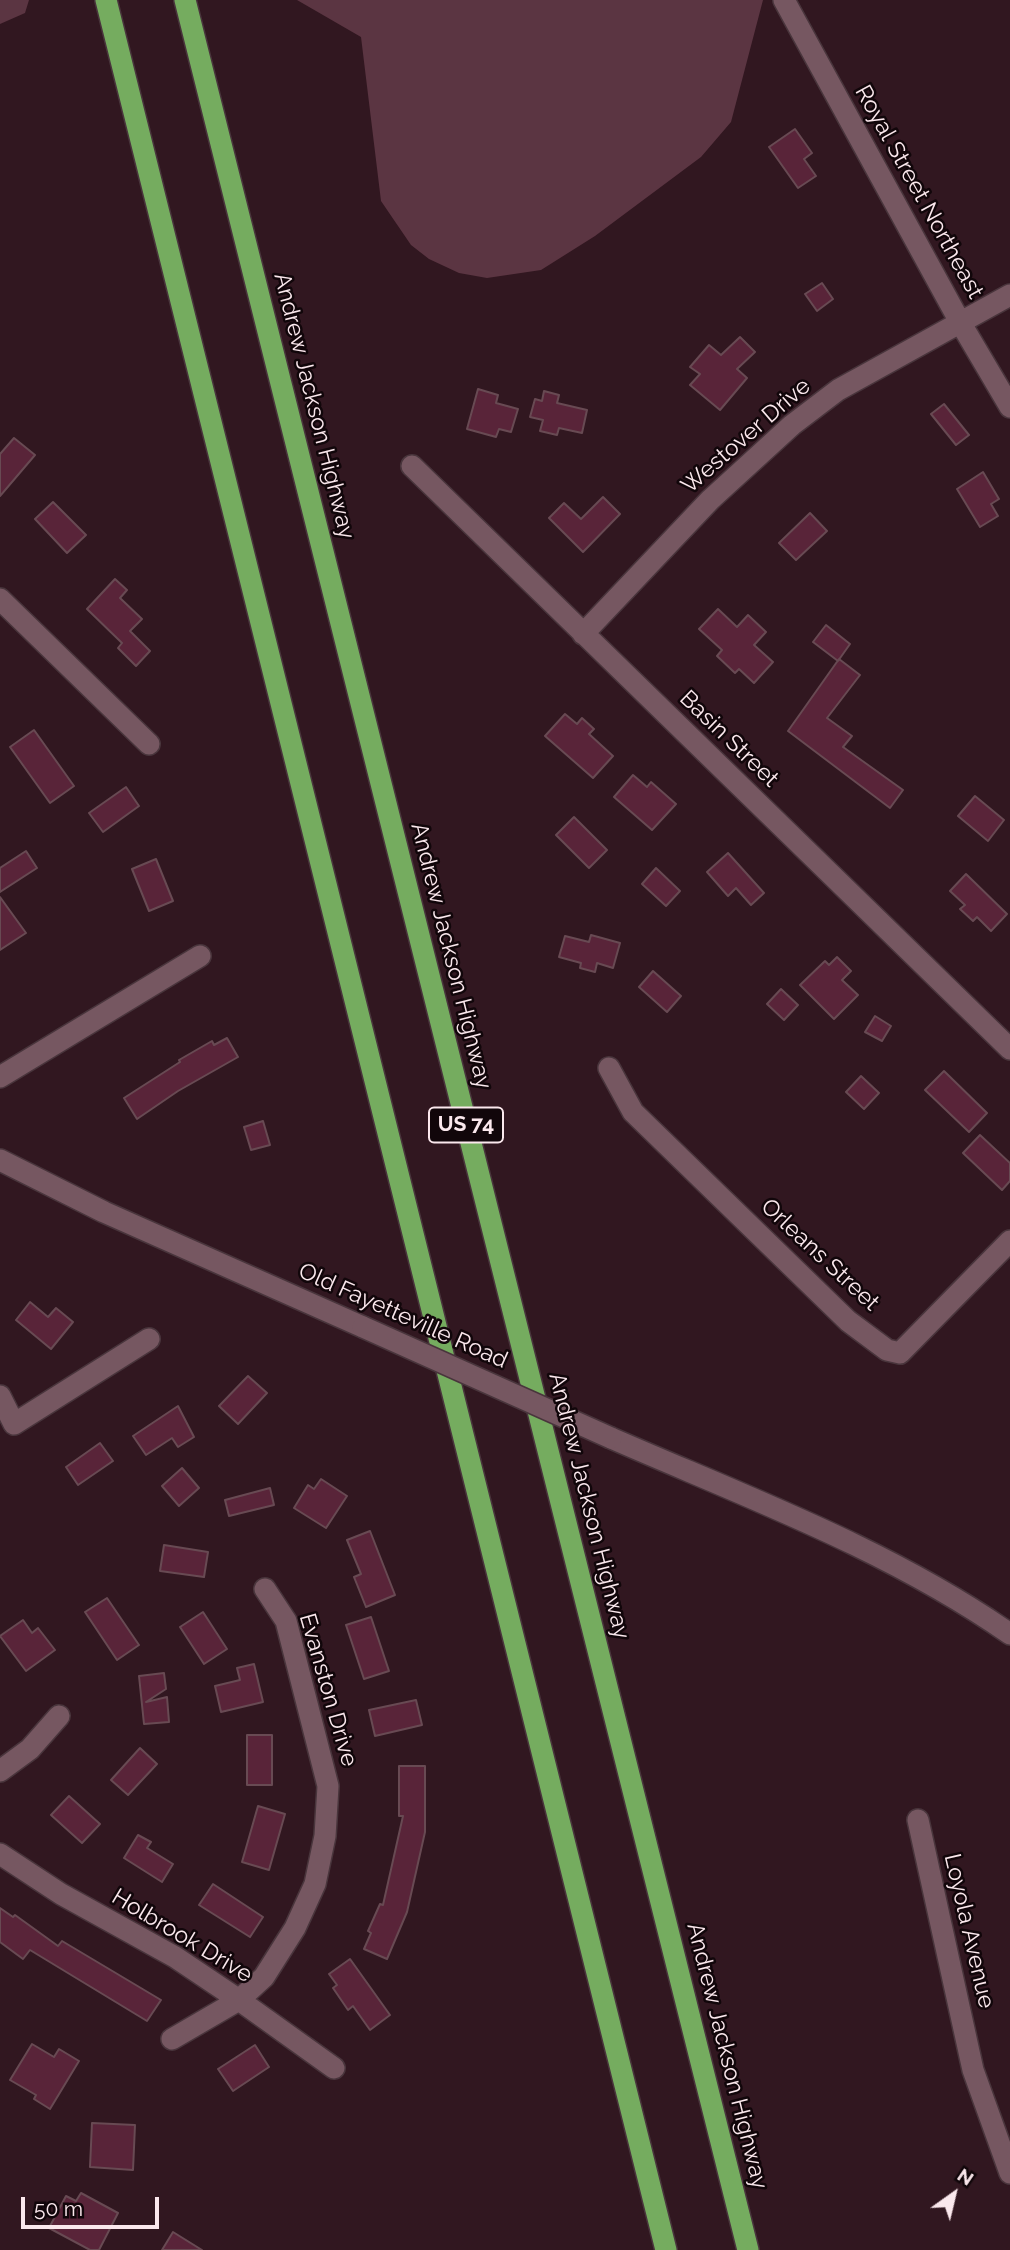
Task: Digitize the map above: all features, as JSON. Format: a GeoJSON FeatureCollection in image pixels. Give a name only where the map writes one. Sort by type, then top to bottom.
{"type":"FeatureCollection","features":[{"type":"Feature","properties":{"kind":"highway"},"geometry":{"type":"LineString","coordinates":[[106,0],[666,2250]]}},
{"type":"Feature","properties":{"kind":"highway","name":"Andrew Jackson Highway"},"geometry":{"type":"LineString","coordinates":[[186,0],[748,2250]]}},
{"type":"Feature","properties":{"kind":"street","name":"Royal Street Northeast"},"geometry":{"type":"LineString","coordinates":[[784,0],[960,322],[1010,407]]}},
{"type":"Feature","properties":{"kind":"street","name":"Westover Drive"},"geometry":{"type":"LineString","coordinates":[[583,635],[710,500],[792,425],[838,390],[1010,295]]}},
{"type":"Feature","properties":{"kind":"street","name":"Basin Street"},"geometry":{"type":"LineString","coordinates":[[412,466],[1010,1049]]}},
{"type":"Feature","properties":{"kind":"street"},"geometry":{"type":"LineString","coordinates":[[0,599],[149,744]]}},
{"type":"Feature","properties":{"kind":"street"},"geometry":{"type":"LineString","coordinates":[[0,1077],[200,956]]}},
{"type":"Feature","properties":{"kind":"street","name":"Orleans Street"},"geometry":{"type":"LineString","coordinates":[[609,1068],[633,1112],[848,1321],[887,1350],[900,1353],[1010,1241]]}},
{"type":"Feature","properties":{"kind":"street","name":"Old Fayetteville Road"},"geometry":{"type":"LineString","coordinates":[[0,1160],[116,1218],[823,1530],[965,1604],[1010,1634]]}},
{"type":"Feature","properties":{"kind":"street"},"geometry":{"type":"LineString","coordinates":[[0,1396],[14,1424],[149,1339]]}},
{"type":"Feature","properties":{"kind":"street","name":"Evanston Drive"},"geometry":{"type":"LineString","coordinates":[[172,2039],[239,2000],[264,1977],[295,1928],[316,1884],[325,1836],[328,1786],[286,1621],[265,1589]]}},
{"type":"Feature","properties":{"kind":"street"},"geometry":{"type":"LineString","coordinates":[[0,1771],[30,1749],[59,1716]]}},
{"type":"Feature","properties":{"kind":"street","name":"Loyola Avenue"},"geometry":{"type":"LineString","coordinates":[[918,1820],[973,2070],[1010,2173]]}},
{"type":"Feature","properties":{"kind":"street","name":"Holbrook Drive"},"geometry":{"type":"LineString","coordinates":[[0,1854],[61,1894],[175,1957],[334,2068]]}},
{"type":"Feature","properties":{"kind":"shaded area"},"geometry":{"type":"Polygon","coordinates":[[[0,0],[29,0],[25,13],[0,24],[0,0]]]}},
{"type":"Feature","properties":{"kind":"shaded area"},"geometry":{"type":"Polygon","coordinates":[[[297,0],[763,0],[731,122],[701,157],[595,236],[541,270],[487,278],[459,273],[429,259],[411,245],[381,201],[361,37],[297,0]]]}},
{"type":"Feature","properties":{"kind":"building"},"geometry":{"type":"Polygon","coordinates":[[[795,129],[812,153],[804,159],[816,176],[798,188],[769,147],[795,129]]]}},
{"type":"Feature","properties":{"kind":"building"},"geometry":{"type":"Polygon","coordinates":[[[822,283],[833,299],[817,311],[805,294],[822,283]]]}},
{"type":"Feature","properties":{"kind":"building"},"geometry":{"type":"Polygon","coordinates":[[[740,337],[755,352],[737,369],[747,378],[720,410],[690,385],[700,374],[690,367],[709,345],[721,355],[740,337]]]}},
{"type":"Feature","properties":{"kind":"building"},"geometry":{"type":"Polygon","coordinates":[[[478,389],[498,395],[496,403],[518,409],[511,432],[499,429],[496,437],[467,429],[478,389]]]}},
{"type":"Feature","properties":{"kind":"building"},"geometry":{"type":"Polygon","coordinates":[[[544,391],[559,395],[557,403],[587,410],[582,433],[559,428],[557,435],[540,431],[543,420],[530,417],[535,399],[542,401],[544,391]]]}},
{"type":"Feature","properties":{"kind":"building"},"geometry":{"type":"Polygon","coordinates":[[[944,404],[969,435],[956,445],[931,414],[944,404]]]}},
{"type":"Feature","properties":{"kind":"building"},"geometry":{"type":"Polygon","coordinates":[[[14,438],[35,455],[0,496],[0,454],[14,438]]]}},
{"type":"Feature","properties":{"kind":"building"},"geometry":{"type":"Polygon","coordinates":[[[983,472],[999,499],[991,504],[998,516],[980,527],[957,489],[983,472]]]}},
{"type":"Feature","properties":{"kind":"building"},"geometry":{"type":"Polygon","coordinates":[[[603,497],[620,514],[583,552],[549,518],[564,503],[581,519],[603,497]]]}},
{"type":"Feature","properties":{"kind":"building"},"geometry":{"type":"Polygon","coordinates":[[[53,502],[86,535],[67,553],[35,519],[53,502]]]}},
{"type":"Feature","properties":{"kind":"building"},"geometry":{"type":"Polygon","coordinates":[[[810,513],[827,531],[796,560],[779,543],[810,513]]]}},
{"type":"Feature","properties":{"kind":"building"},"geometry":{"type":"Polygon","coordinates":[[[115,579],[127,590],[120,598],[142,619],[130,631],[150,651],[136,666],[118,648],[122,643],[87,609],[115,579]]]}},
{"type":"Feature","properties":{"kind":"building"},"geometry":{"type":"Polygon","coordinates":[[[718,609],[737,627],[748,615],[766,632],[754,645],[773,662],[754,683],[739,669],[735,673],[717,656],[722,650],[699,629],[718,609]]]}},
{"type":"Feature","properties":{"kind":"building"},"geometry":{"type":"Polygon","coordinates":[[[826,625],[850,644],[838,661],[813,642],[826,625]]]}},
{"type":"Feature","properties":{"kind":"building"},"geometry":{"type":"Polygon","coordinates":[[[839,659],[860,675],[827,718],[852,736],[843,747],[903,790],[890,808],[788,731],[839,659]]]}},
{"type":"Feature","properties":{"kind":"building"},"geometry":{"type":"Polygon","coordinates":[[[565,714],[577,724],[582,718],[594,729],[589,734],[613,756],[593,778],[545,736],[565,714]]]}},
{"type":"Feature","properties":{"kind":"building"},"geometry":{"type":"Polygon","coordinates":[[[34,730],[74,786],[50,803],[10,747],[34,730]]]}},
{"type":"Feature","properties":{"kind":"building"},"geometry":{"type":"Polygon","coordinates":[[[633,775],[647,787],[651,782],[676,804],[652,830],[614,797],[633,775]]]}},
{"type":"Feature","properties":{"kind":"building"},"geometry":{"type":"Polygon","coordinates":[[[126,787],[139,806],[103,832],[89,813],[126,787]]]}},
{"type":"Feature","properties":{"kind":"building"},"geometry":{"type":"Polygon","coordinates":[[[975,796],[1004,820],[988,841],[958,816],[975,796]]]}},
{"type":"Feature","properties":{"kind":"building"},"geometry":{"type":"Polygon","coordinates":[[[574,817],[607,850],[589,868],[556,835],[574,817]]]}},
{"type":"Feature","properties":{"kind":"building"},"geometry":{"type":"Polygon","coordinates":[[[26,851],[37,868],[0,892],[0,868],[26,851]]]}},
{"type":"Feature","properties":{"kind":"building"},"geometry":{"type":"Polygon","coordinates":[[[728,853],[764,893],[751,905],[736,888],[728,896],[707,872],[728,853]]]}},
{"type":"Feature","properties":{"kind":"building"},"geometry":{"type":"Polygon","coordinates":[[[156,859],[173,901],[149,911],[132,869],[156,859]]]}},
{"type":"Feature","properties":{"kind":"building"},"geometry":{"type":"Polygon","coordinates":[[[656,868],[680,891],[666,906],[642,884],[656,868]]]}},
{"type":"Feature","properties":{"kind":"building"},"geometry":{"type":"Polygon","coordinates":[[[966,874],[1007,914],[991,931],[977,917],[973,921],[960,909],[965,905],[950,891],[966,874]]]}},
{"type":"Feature","properties":{"kind":"building"},"geometry":{"type":"Polygon","coordinates":[[[0,897],[26,933],[0,950],[0,897]]]}},
{"type":"Feature","properties":{"kind":"building"},"geometry":{"type":"Polygon","coordinates":[[[591,935],[620,943],[613,968],[597,963],[595,972],[580,968],[581,963],[559,957],[565,936],[589,942],[591,935]]]}},
{"type":"Feature","properties":{"kind":"building"},"geometry":{"type":"Polygon","coordinates":[[[837,957],[851,971],[842,980],[858,995],[834,1019],[800,985],[825,961],[829,965],[837,957]]]}},
{"type":"Feature","properties":{"kind":"building"},"geometry":{"type":"Polygon","coordinates":[[[653,971],[681,996],[667,1012],[639,987],[653,971]]]}},
{"type":"Feature","properties":{"kind":"building"},"geometry":{"type":"Polygon","coordinates":[[[781,989],[798,1005],[784,1020],[767,1004],[781,989]]]}},
{"type":"Feature","properties":{"kind":"building"},"geometry":{"type":"Polygon","coordinates":[[[875,1016],[891,1026],[882,1041],[865,1032],[875,1016]]]}},
{"type":"Feature","properties":{"kind":"building"},"geometry":{"type":"Polygon","coordinates":[[[227,1038],[238,1057],[178,1091],[137,1119],[124,1098],[180,1062],[179,1060],[212,1041],[214,1045],[227,1038]]]}},
{"type":"Feature","properties":{"kind":"building"},"geometry":{"type":"Polygon","coordinates":[[[944,1071],[987,1113],[969,1132],[925,1090],[944,1071]]]}},
{"type":"Feature","properties":{"kind":"building"},"geometry":{"type":"Polygon","coordinates":[[[861,1076],[879,1093],[864,1109],[846,1092],[861,1076]]]}},
{"type":"Feature","properties":{"kind":"building"},"geometry":{"type":"Polygon","coordinates":[[[263,1121],[270,1145],[251,1150],[244,1127],[263,1121]]]}},
{"type":"Feature","properties":{"kind":"building"},"geometry":{"type":"Polygon","coordinates":[[[980,1135],[1010,1163],[1010,1181],[1002,1190],[963,1153],[980,1135]]]}},
{"type":"Feature","properties":{"kind":"building"},"geometry":{"type":"Polygon","coordinates":[[[30,1302],[48,1317],[56,1308],[73,1322],[51,1349],[16,1320],[30,1302]]]}},
{"type":"Feature","properties":{"kind":"building"},"geometry":{"type":"Polygon","coordinates":[[[248,1376],[267,1393],[238,1424],[219,1406],[248,1376]]]}},
{"type":"Feature","properties":{"kind":"building"},"geometry":{"type":"Polygon","coordinates":[[[178,1406],[194,1437],[178,1447],[172,1438],[146,1455],[133,1436],[178,1406]]]}},
{"type":"Feature","properties":{"kind":"building"},"geometry":{"type":"Polygon","coordinates":[[[100,1443],[113,1461],[78,1485],[66,1467],[100,1443]]]}},
{"type":"Feature","properties":{"kind":"building"},"geometry":{"type":"Polygon","coordinates":[[[182,1468],[199,1488],[179,1506],[162,1486],[182,1468]]]}},
{"type":"Feature","properties":{"kind":"building"},"geometry":{"type":"Polygon","coordinates":[[[321,1479],[347,1496],[326,1528],[294,1508],[308,1485],[314,1489],[321,1479]]]}},
{"type":"Feature","properties":{"kind":"building"},"geometry":{"type":"Polygon","coordinates":[[[270,1488],[274,1505],[229,1516],[225,1500],[270,1488]]]}},
{"type":"Feature","properties":{"kind":"building"},"geometry":{"type":"Polygon","coordinates":[[[370,1531],[395,1595],[366,1607],[354,1577],[361,1574],[347,1540],[370,1531]]]}},
{"type":"Feature","properties":{"kind":"building"},"geometry":{"type":"Polygon","coordinates":[[[164,1545],[208,1552],[204,1577],[160,1571],[164,1545]]]}},
{"type":"Feature","properties":{"kind":"building"},"geometry":{"type":"Polygon","coordinates":[[[107,1598],[139,1645],[117,1660],[85,1612],[107,1598]]]}},
{"type":"Feature","properties":{"kind":"building"},"geometry":{"type":"Polygon","coordinates":[[[203,1612],[227,1649],[204,1664],[180,1627],[203,1612]]]}},
{"type":"Feature","properties":{"kind":"building"},"geometry":{"type":"Polygon","coordinates":[[[371,1617],[389,1671],[364,1679],[346,1625],[371,1617]]]}},
{"type":"Feature","properties":{"kind":"building"},"geometry":{"type":"Polygon","coordinates":[[[23,1620],[32,1633],[38,1628],[55,1650],[26,1671],[0,1636],[23,1620]]]}},
{"type":"Feature","properties":{"kind":"building"},"geometry":{"type":"Polygon","coordinates":[[[254,1664],[263,1702],[221,1712],[215,1686],[240,1680],[237,1668],[254,1664]]]}},
{"type":"Feature","properties":{"kind":"building"},"geometry":{"type":"Polygon","coordinates":[[[164,1673],[166,1689],[146,1702],[167,1697],[169,1722],[144,1724],[139,1676],[164,1673]]]}},
{"type":"Feature","properties":{"kind":"building"},"geometry":{"type":"Polygon","coordinates":[[[416,1700],[422,1725],[375,1736],[369,1710],[416,1700]]]}},
{"type":"Feature","properties":{"kind":"building"},"geometry":{"type":"Polygon","coordinates":[[[247,1735],[272,1735],[272,1785],[247,1785],[247,1735]]]}},
{"type":"Feature","properties":{"kind":"building"},"geometry":{"type":"Polygon","coordinates":[[[140,1748],[157,1764],[128,1795],[111,1780],[140,1748]]]}},
{"type":"Feature","properties":{"kind":"building"},"geometry":{"type":"Polygon","coordinates":[[[399,1766],[425,1766],[425,1832],[407,1912],[387,1959],[364,1949],[371,1933],[368,1931],[380,1904],[383,1905],[403,1816],[399,1816],[399,1766]]]}},
{"type":"Feature","properties":{"kind":"building"},"geometry":{"type":"Polygon","coordinates":[[[69,1796],[100,1824],[82,1843],[51,1815],[69,1796]]]}},
{"type":"Feature","properties":{"kind":"building"},"geometry":{"type":"Polygon","coordinates":[[[258,1806],[285,1814],[269,1870],[242,1862],[258,1806]]]}},
{"type":"Feature","properties":{"kind":"building"},"geometry":{"type":"Polygon","coordinates":[[[138,1835],[151,1842],[147,1848],[173,1864],[162,1882],[124,1858],[138,1835]]]}},
{"type":"Feature","properties":{"kind":"building"},"geometry":{"type":"Polygon","coordinates":[[[213,1884],[263,1917],[250,1937],[199,1905],[213,1884]]]}},
{"type":"Feature","properties":{"kind":"building"},"geometry":{"type":"Polygon","coordinates":[[[0,1908],[13,1917],[15,1915],[58,1946],[62,1941],[161,2000],[147,2021],[30,1950],[23,1959],[0,1942],[0,1908]]]}},
{"type":"Feature","properties":{"kind":"building"},"geometry":{"type":"Polygon","coordinates":[[[350,1959],[390,2015],[370,2030],[353,2006],[348,2010],[333,1988],[337,1985],[329,1974],[350,1959]]]}},
{"type":"Feature","properties":{"kind":"building"},"geometry":{"type":"Polygon","coordinates":[[[32,2044],[54,2057],[59,2049],[79,2061],[50,2109],[34,2099],[36,2095],[10,2080],[32,2044]]]}},
{"type":"Feature","properties":{"kind":"building"},"geometry":{"type":"Polygon","coordinates":[[[255,2045],[269,2067],[233,2091],[218,2069],[255,2045]]]}},
{"type":"Feature","properties":{"kind":"building"},"geometry":{"type":"Polygon","coordinates":[[[92,2123],[135,2125],[133,2170],[90,2167],[92,2123]]]}},
{"type":"Feature","properties":{"kind":"building"},"geometry":{"type":"Polygon","coordinates":[[[81,2193],[118,2213],[99,2250],[90,2250],[49,2228],[66,2196],[76,2201],[81,2193]]]}},
{"type":"Feature","properties":{"kind":"building"},"geometry":{"type":"Polygon","coordinates":[[[173,2232],[202,2250],[162,2250],[173,2232]]]}}]}
